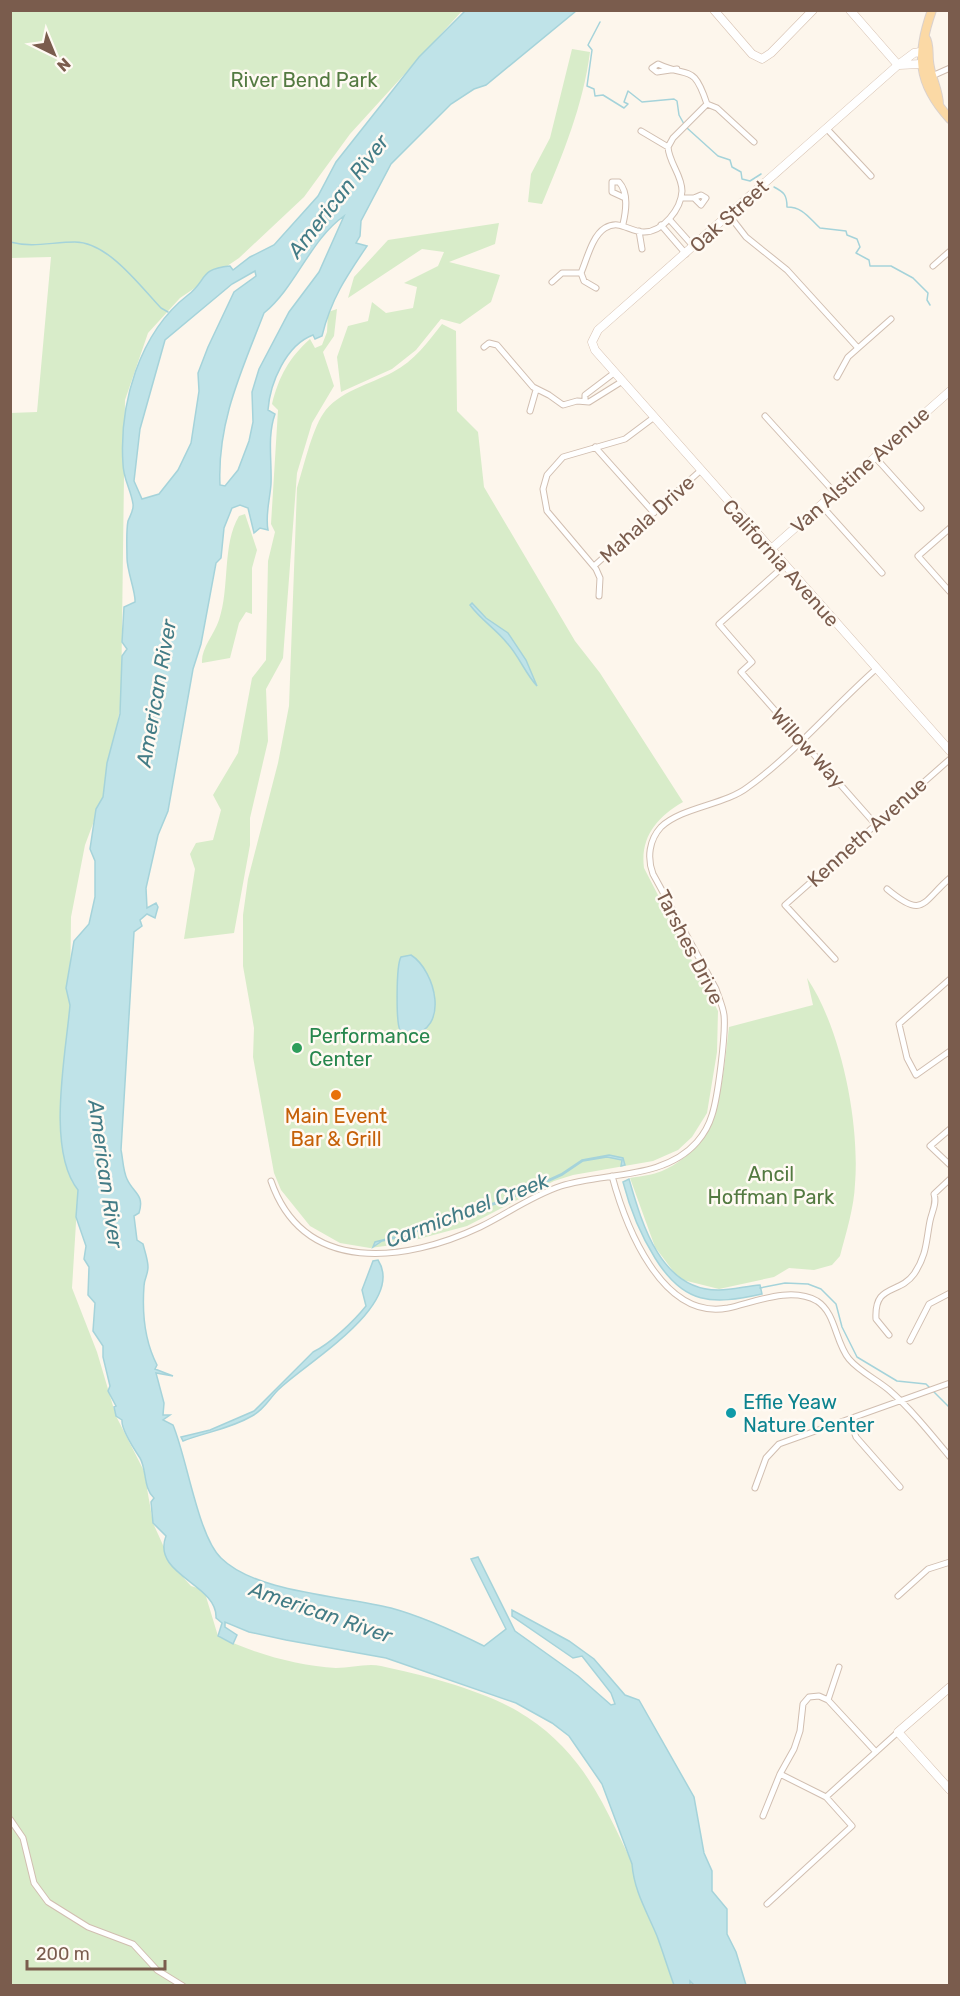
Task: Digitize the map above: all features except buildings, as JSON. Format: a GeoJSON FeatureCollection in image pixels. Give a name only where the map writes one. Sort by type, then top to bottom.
{"type":"FeatureCollection","features":[{"type":"Feature","properties":{"kind":"main road"},"geometry":{"type":"LineString","coordinates":[[932,10],[925,37],[921,43],[921,64],[930,95],[950,119]]}},
{"type":"Feature","properties":{"kind":"main road"},"geometry":{"type":"LineString","coordinates":[[925,37],[928,41],[931,73],[939,97],[939,105]]}},
{"type":"Feature","properties":{"kind":"main road"},"geometry":{"type":"LineString","coordinates":[[920,52],[931,73]]}},
{"type":"Feature","properties":{"kind":"street"},"geometry":{"type":"LineString","coordinates":[[714,10],[752,54],[762,59],[771,53],[813,10]]}},
{"type":"Feature","properties":{"kind":"street"},"geometry":{"type":"LineString","coordinates":[[850,10],[898,65],[921,64]]}},
{"type":"Feature","properties":{"kind":"street","name":"Oak Street"},"geometry":{"type":"LineString","coordinates":[[614,374],[595,350],[593,335],[898,65],[914,53],[920,52]]}},
{"type":"Feature","properties":{"kind":"street"},"geometry":{"type":"LineString","coordinates":[[931,73],[942,72],[950,68]]}},
{"type":"Feature","properties":{"kind":"street"},"geometry":{"type":"LineString","coordinates":[[677,69],[691,74],[698,80],[707,104],[717,108],[754,142]]}},
{"type":"Feature","properties":{"kind":"street"},"geometry":{"type":"LineString","coordinates":[[596,288],[584,281],[581,273],[598,234],[609,226],[623,224],[639,231],[653,230],[669,219],[681,198],[681,183],[671,163],[668,147],[707,104]]}},
{"type":"Feature","properties":{"kind":"street"},"geometry":{"type":"LineString","coordinates":[[827,129],[871,176]]}},
{"type":"Feature","properties":{"kind":"street"},"geometry":{"type":"LineString","coordinates":[[641,131],[668,147]]}},
{"type":"Feature","properties":{"kind":"street"},"geometry":{"type":"LineString","coordinates":[[623,224],[625,198]]}},
{"type":"Feature","properties":{"kind":"street"},"geometry":{"type":"LineString","coordinates":[[681,198],[694,198]]}},
{"type":"Feature","properties":{"kind":"street"},"geometry":{"type":"LineString","coordinates":[[729,215],[746,237],[787,270],[858,348]]}},
{"type":"Feature","properties":{"kind":"street"},"geometry":{"type":"LineString","coordinates":[[669,219],[694,247]]}},
{"type":"Feature","properties":{"kind":"street"},"geometry":{"type":"LineString","coordinates":[[661,225],[686,254]]}},
{"type":"Feature","properties":{"kind":"street"},"geometry":{"type":"LineString","coordinates":[[639,231],[642,249]]}},
{"type":"Feature","properties":{"kind":"street"},"geometry":{"type":"LineString","coordinates":[[675,242],[683,235]]}},
{"type":"Feature","properties":{"kind":"street"},"geometry":{"type":"LineString","coordinates":[[933,266],[950,251]]}},
{"type":"Feature","properties":{"kind":"street"},"geometry":{"type":"LineString","coordinates":[[552,282],[562,273],[581,273]]}},
{"type":"Feature","properties":{"kind":"street"},"geometry":{"type":"LineString","coordinates":[[837,377],[844,362],[891,319]]}},
{"type":"Feature","properties":{"kind":"street"},"geometry":{"type":"LineString","coordinates":[[484,347],[489,343],[497,345],[536,390],[549,395],[563,405],[595,400],[621,382]]}},
{"type":"Feature","properties":{"kind":"street"},"geometry":{"type":"LineString","coordinates":[[585,402],[585,395],[614,374]]}},
{"type":"Feature","properties":{"kind":"street","name":"California Avenue"},"geometry":{"type":"LineString","coordinates":[[614,374],[950,751]]}},
{"type":"Feature","properties":{"kind":"street"},"geometry":{"type":"LineString","coordinates":[[530,411],[536,390]]}},
{"type":"Feature","properties":{"kind":"street","name":"Van Alstine Avenue"},"geometry":{"type":"LineString","coordinates":[[770,550],[950,391]]}},
{"type":"Feature","properties":{"kind":"street"},"geometry":{"type":"LineString","coordinates":[[765,416],[835,492]]}},
{"type":"Feature","properties":{"kind":"street"},"geometry":{"type":"LineString","coordinates":[[599,596],[600,578],[594,566],[550,517],[543,500],[543,489],[547,476],[557,461],[570,454],[631,436],[653,418]]}},
{"type":"Feature","properties":{"kind":"street"},"geometry":{"type":"LineString","coordinates":[[595,447],[654,513]]}},
{"type":"Feature","properties":{"kind":"street"},"geometry":{"type":"LineString","coordinates":[[875,457],[921,508]]}},
{"type":"Feature","properties":{"kind":"street","name":"Mahala Drive"},"geometry":{"type":"LineString","coordinates":[[594,566],[700,471]]}},
{"type":"Feature","properties":{"kind":"street"},"geometry":{"type":"LineString","coordinates":[[821,505],[882,573]]}},
{"type":"Feature","properties":{"kind":"street"},"geometry":{"type":"LineString","coordinates":[[950,528],[918,556],[950,592]]}},
{"type":"Feature","properties":{"kind":"street","name":"Willow Way"},"geometry":{"type":"LineString","coordinates":[[784,566],[719,624],[752,662],[741,672],[876,825]]}},
{"type":"Feature","properties":{"kind":"street","name":"Tarshes Drive"},"geometry":{"type":"LineString","coordinates":[[272,1181],[284,1208],[311,1235],[345,1251],[379,1255],[461,1235],[544,1192],[580,1181],[670,1162],[685,1153],[702,1135],[714,1109],[723,1036],[723,1009],[716,989],[651,869],[649,856],[652,841],[661,828],[674,819],[747,789],[876,669]]}},
{"type":"Feature","properties":{"kind":"street","name":"Kenneth Avenue"},"geometry":{"type":"LineString","coordinates":[[835,959],[785,905],[950,759]]}},
{"type":"Feature","properties":{"kind":"street"},"geometry":{"type":"LineString","coordinates":[[886,889],[910,905],[921,906],[929,901],[950,878]]}},
{"type":"Feature","properties":{"kind":"street"},"geometry":{"type":"LineString","coordinates":[[950,979],[899,1024],[908,1058],[916,1075],[950,1051]]}},
{"type":"Feature","properties":{"kind":"street"},"geometry":{"type":"LineString","coordinates":[[950,1129],[930,1146],[950,1166]]}},
{"type":"Feature","properties":{"kind":"street"},"geometry":{"type":"LineString","coordinates":[[612,1176],[619,1199],[646,1258],[657,1277],[678,1296],[699,1305],[721,1308],[790,1295],[809,1297],[824,1306],[828,1312],[850,1360],[901,1401],[950,1457]]}},
{"type":"Feature","properties":{"kind":"street"},"geometry":{"type":"LineString","coordinates":[[889,1335],[876,1319],[879,1298],[885,1291],[903,1284],[914,1273],[929,1243],[930,1222],[936,1200],[934,1194],[950,1179]]}},
{"type":"Feature","properties":{"kind":"street"},"geometry":{"type":"LineString","coordinates":[[909,1341],[929,1304],[950,1293]]}},
{"type":"Feature","properties":{"kind":"street"},"geometry":{"type":"LineString","coordinates":[[755,1488],[771,1450],[802,1434],[849,1420],[950,1383]]}},
{"type":"Feature","properties":{"kind":"street"},"geometry":{"type":"LineString","coordinates":[[849,1420],[856,1437],[900,1487]]}},
{"type":"Feature","properties":{"kind":"street"},"geometry":{"type":"LineString","coordinates":[[898,1596],[928,1569],[950,1562]]}},
{"type":"Feature","properties":{"kind":"street"},"geometry":{"type":"LineString","coordinates":[[828,1700],[839,1667]]}},
{"type":"Feature","properties":{"kind":"street"},"geometry":{"type":"LineString","coordinates":[[826,1797],[950,1687]]}},
{"type":"Feature","properties":{"kind":"street"},"geometry":{"type":"LineString","coordinates":[[763,1816],[780,1774],[798,1740],[805,1701],[816,1696],[828,1700],[876,1752]]}},
{"type":"Feature","properties":{"kind":"street"},"geometry":{"type":"LineString","coordinates":[[898,1732],[950,1790]]}},
{"type":"Feature","properties":{"kind":"street"},"geometry":{"type":"LineString","coordinates":[[767,1904],[852,1826],[826,1797],[780,1774]]}},
{"type":"Feature","properties":{"kind":"street"},"geometry":{"type":"LineString","coordinates":[[10,1819],[23,1838],[34,1883],[48,1902],[88,1927],[134,1944],[157,1970],[183,1986]]}},
{"type":"Feature","properties":{"kind":"green space","name":"River Bend Park"},"geometry":{"type":"Polygon","coordinates":[[[10,11],[462,11],[350,134],[304,197],[239,258],[180,298],[148,333],[125,400],[121,704],[103,797],[85,845],[71,917],[70,1005],[60,1113],[62,1147],[72,1182],[78,1190],[72,1288],[97,1352],[116,1416],[144,1471],[153,1523],[172,1565],[191,1586],[204,1590],[218,1636],[260,1653],[306,1665],[336,1668],[376,1665],[418,1675],[476,1692],[527,1717],[568,1752],[583,1771],[700,1985],[11,1985],[10,413],[37,412],[51,257],[11,258],[10,11]]]}},
{"type":"Feature","properties":{"kind":"green space"},"geometry":{"type":"Polygon","coordinates":[[[572,49],[590,52],[577,111],[565,148],[542,204],[528,202],[531,174],[550,138],[572,49]]]}},
{"type":"Feature","properties":{"kind":"green space"},"geometry":{"type":"Polygon","coordinates":[[[499,223],[495,244],[449,262],[500,275],[491,302],[460,324],[441,319],[416,350],[392,369],[341,392],[337,357],[348,326],[368,321],[372,302],[386,313],[413,308],[417,287],[404,283],[438,266],[444,252],[422,249],[348,298],[354,277],[388,240],[499,223]]]}},
{"type":"Feature","properties":{"kind":"green space"},"geometry":{"type":"Polygon","coordinates":[[[337,309],[334,336],[323,352],[334,386],[312,423],[297,473],[283,658],[266,689],[268,741],[250,818],[250,845],[234,933],[184,939],[195,869],[190,854],[196,843],[213,840],[221,810],[213,795],[238,753],[252,678],[266,660],[268,561],[275,532],[271,524],[278,410],[272,404],[282,376],[296,353],[310,339],[315,348],[322,345],[327,332],[328,312],[337,309]]]}},
{"type":"Feature","properties":{"kind":"green space"},"geometry":{"type":"Polygon","coordinates":[[[442,324],[456,331],[457,411],[478,432],[484,487],[575,641],[600,673],[683,802],[665,814],[652,829],[645,847],[644,868],[718,1011],[717,1052],[707,1113],[692,1137],[678,1150],[653,1161],[573,1175],[554,1181],[467,1226],[400,1244],[370,1248],[340,1243],[310,1226],[281,1190],[274,1173],[253,1057],[254,1028],[243,966],[243,915],[248,879],[278,763],[289,706],[297,488],[312,439],[319,421],[329,406],[355,389],[401,368],[420,351],[442,324]]]}},
{"type":"Feature","properties":{"kind":"green space"},"geometry":{"type":"Polygon","coordinates":[[[245,514],[257,550],[252,568],[252,614],[246,612],[239,623],[230,658],[202,663],[202,657],[217,626],[222,607],[230,540],[239,516],[245,514]]]}},
{"type":"Feature","properties":{"kind":"green space","name":"Ancil Hoffman Park"},"geometry":{"type":"Polygon","coordinates":[[[807,978],[830,1023],[846,1077],[851,1105],[856,1160],[854,1193],[840,1256],[832,1265],[814,1270],[789,1268],[774,1277],[719,1289],[679,1279],[655,1247],[630,1178],[662,1171],[682,1160],[697,1145],[708,1128],[721,1089],[729,1027],[813,1005],[807,978]]]}},
{"type":"Feature","properties":{"kind":"water","name":"American River"},"geometry":{"type":"Polygon","coordinates":[[[465,11],[576,11],[486,85],[474,89],[451,104],[391,164],[361,221],[360,236],[356,243],[367,246],[335,299],[322,336],[315,339],[313,335],[295,347],[281,366],[272,388],[268,410],[275,414],[270,440],[271,484],[267,513],[268,530],[260,528],[254,533],[248,508],[240,505],[232,508],[224,528],[221,558],[216,563],[201,644],[193,669],[168,811],[158,835],[146,888],[147,908],[156,903],[158,907],[155,918],[147,914],[140,920],[142,926],[134,932],[121,1150],[126,1176],[129,1184],[138,1194],[140,1202],[139,1213],[134,1216],[137,1240],[143,1244],[148,1264],[143,1296],[145,1326],[149,1346],[157,1365],[155,1369],[173,1376],[156,1373],[164,1403],[163,1415],[170,1415],[163,1420],[173,1425],[206,1533],[221,1558],[236,1570],[256,1579],[302,1592],[391,1608],[439,1625],[484,1646],[506,1629],[471,1559],[478,1557],[515,1631],[578,1676],[611,1705],[615,1704],[611,1693],[582,1656],[573,1658],[512,1616],[512,1610],[569,1641],[594,1659],[625,1695],[639,1700],[694,1797],[704,1853],[712,1871],[712,1891],[727,1909],[727,1934],[736,1952],[746,1985],[694,1985],[690,1981],[690,1985],[674,1985],[657,1936],[638,1892],[632,1864],[602,1784],[569,1736],[552,1723],[516,1703],[386,1658],[249,1632],[225,1622],[225,1627],[237,1635],[233,1644],[218,1636],[222,1623],[216,1618],[214,1606],[207,1596],[176,1570],[168,1560],[164,1549],[166,1536],[153,1523],[151,1502],[154,1498],[148,1489],[140,1458],[126,1434],[122,1420],[116,1416],[114,1407],[116,1406],[108,1391],[110,1386],[103,1357],[103,1346],[93,1331],[95,1303],[88,1295],[89,1267],[84,1259],[86,1246],[76,1217],[78,1190],[68,1173],[63,1151],[60,1100],[70,1005],[66,988],[74,941],[89,924],[95,897],[95,861],[90,849],[96,809],[103,797],[107,763],[120,714],[122,656],[127,649],[122,642],[124,607],[135,602],[127,558],[127,525],[133,504],[123,464],[123,441],[129,394],[145,349],[171,311],[194,290],[208,273],[220,267],[230,266],[233,270],[250,257],[274,245],[318,196],[336,162],[419,57],[465,11]],[[344,216],[332,226],[312,250],[285,290],[264,313],[227,418],[220,462],[220,485],[225,486],[238,470],[249,441],[253,422],[252,392],[259,369],[289,312],[319,272],[344,216]],[[255,271],[232,284],[165,340],[140,429],[134,481],[142,499],[159,494],[178,470],[191,443],[199,391],[198,373],[208,347],[234,292],[256,276],[255,271]]]}},
{"type":"Feature","properties":{"kind":"water"},"geometry":{"type":"Polygon","coordinates":[[[472,603],[486,618],[508,633],[526,660],[537,686],[511,648],[474,610],[470,605],[472,603]]]}},
{"type":"Feature","properties":{"kind":"water"},"geometry":{"type":"Polygon","coordinates":[[[411,955],[427,974],[435,999],[431,1023],[423,1031],[410,1035],[400,1030],[397,994],[399,962],[401,957],[411,955]]]}},
{"type":"Feature","properties":{"kind":"water","name":"Carmichael Creek"},"geometry":{"type":"Polygon","coordinates":[[[609,1155],[623,1158],[625,1165],[621,1166],[622,1160],[607,1157],[583,1161],[562,1175],[503,1202],[451,1216],[407,1236],[382,1241],[373,1247],[375,1242],[406,1234],[424,1224],[451,1214],[502,1201],[561,1174],[582,1160],[609,1155]]]}},
{"type":"Feature","properties":{"kind":"water"},"geometry":{"type":"Polygon","coordinates":[[[629,1179],[648,1234],[668,1267],[682,1279],[699,1287],[719,1290],[760,1285],[762,1294],[714,1300],[688,1293],[677,1285],[655,1258],[640,1231],[623,1182],[629,1179]]]}},
{"type":"Feature","properties":{"kind":"water"},"geometry":{"type":"Polygon","coordinates":[[[378,1260],[383,1277],[378,1296],[366,1314],[349,1332],[278,1390],[256,1414],[235,1424],[183,1441],[181,1437],[210,1430],[254,1411],[313,1352],[341,1332],[366,1306],[362,1290],[373,1261],[378,1260]]]}},
{"type":"Feature","properties":{"kind":"waterway"},"geometry":{"type":"LineString","coordinates":[[600,22],[588,45],[592,50],[587,86],[594,89],[595,96],[603,95],[624,108],[628,104],[624,102],[628,91],[642,102],[674,99],[677,101],[679,115],[684,124]]}},
{"type":"Feature","properties":{"kind":"waterway"},"geometry":{"type":"LineString","coordinates":[[687,128],[718,156],[730,160],[732,167],[741,172],[742,179],[750,181],[761,174]]}},
{"type":"Feature","properties":{"kind":"waterway"},"geometry":{"type":"LineString","coordinates":[[774,187],[784,194],[787,207],[802,211],[820,228],[846,231],[847,235],[857,239],[860,247],[856,253],[869,260],[870,266],[891,266],[913,278],[928,293],[927,300],[930,305]]}},
{"type":"Feature","properties":{"kind":"waterway"},"geometry":{"type":"LineString","coordinates":[[10,242],[35,245],[75,242],[99,249],[133,277],[161,308],[168,312]]}},
{"type":"Feature","properties":{"kind":"waterway","name":"Carmichael Creek"},"geometry":{"type":"LineString","coordinates":[[760,1288],[785,1283],[808,1284],[821,1289],[836,1304],[842,1327],[857,1357],[897,1381],[926,1384],[930,1388]]}},
{"type":"Feature","properties":{"kind":"waterway","name":"Carmichael Creek"},"geometry":{"type":"LineString","coordinates":[[933,1391],[950,1408]]}},
{"type":"Feature","properties":{"kind":"place","name":"Performance Center"},"geometry":{"type":"Point","coordinates":[297,1048]}},
{"type":"Feature","properties":{"kind":"place","name":"Main Event Bar & Grill"},"geometry":{"type":"Point","coordinates":[336,1095]}},
{"type":"Feature","properties":{"kind":"place","name":"Effie Yeaw Nature Center"},"geometry":{"type":"Point","coordinates":[731,1413]}}]}
